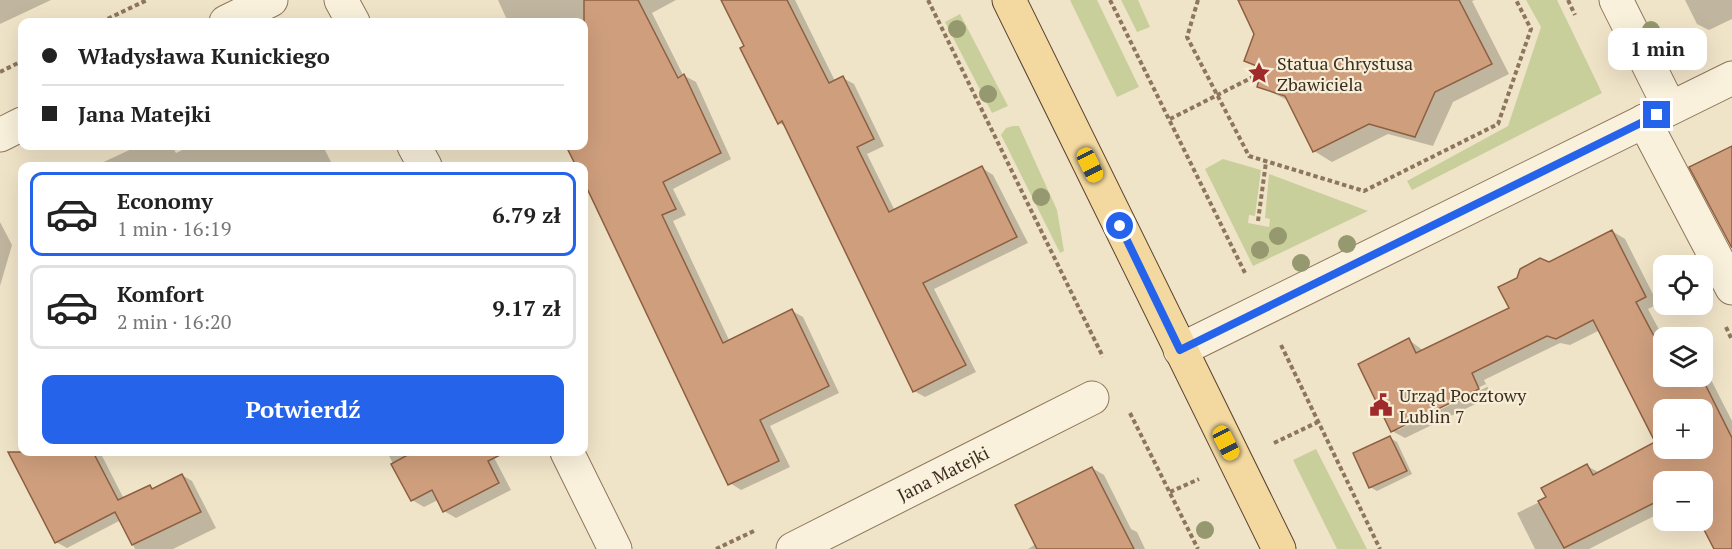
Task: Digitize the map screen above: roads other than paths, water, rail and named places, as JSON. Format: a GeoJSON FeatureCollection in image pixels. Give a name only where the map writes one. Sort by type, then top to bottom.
{"type":"FeatureCollection","features":[{"type":"Feature","properties":{"kind":"main road"},"geometry":{"type":"LineString","coordinates":[[1009,0],[1279,549]]}},
{"type":"Feature","properties":{"kind":"street"},"geometry":{"type":"LineString","coordinates":[[234,18],[271,0]]}},
{"type":"Feature","properties":{"kind":"street"},"geometry":{"type":"LineString","coordinates":[[341,0],[351,18]]}},
{"type":"Feature","properties":{"kind":"street"},"geometry":{"type":"LineString","coordinates":[[1616,0],[1699,228],[1732,288]]}},
{"type":"Feature","properties":{"kind":"street"},"geometry":{"type":"LineString","coordinates":[[1180,350],[1732,78]]}},
{"type":"Feature","properties":{"kind":"street"},"geometry":{"type":"LineString","coordinates":[[0,135],[18,126]]}},
{"type":"Feature","properties":{"kind":"street","name":"Jana Matejki"},"geometry":{"type":"LineString","coordinates":[[793,549],[1092,398]]}},
{"type":"Feature","properties":{"kind":"street"},"geometry":{"type":"LineString","coordinates":[[569,456],[615,549]]}},
{"type":"Feature","properties":{"kind":"place","name":"Statua Chrystusa Zbawiciela"},"geometry":{"type":"Point","coordinates":[1259,73]}},
{"type":"Feature","properties":{"kind":"place","name":"Urząd Pocztowy Lublin 7"},"geometry":{"type":"Point","coordinates":[1381,405]}}]}
